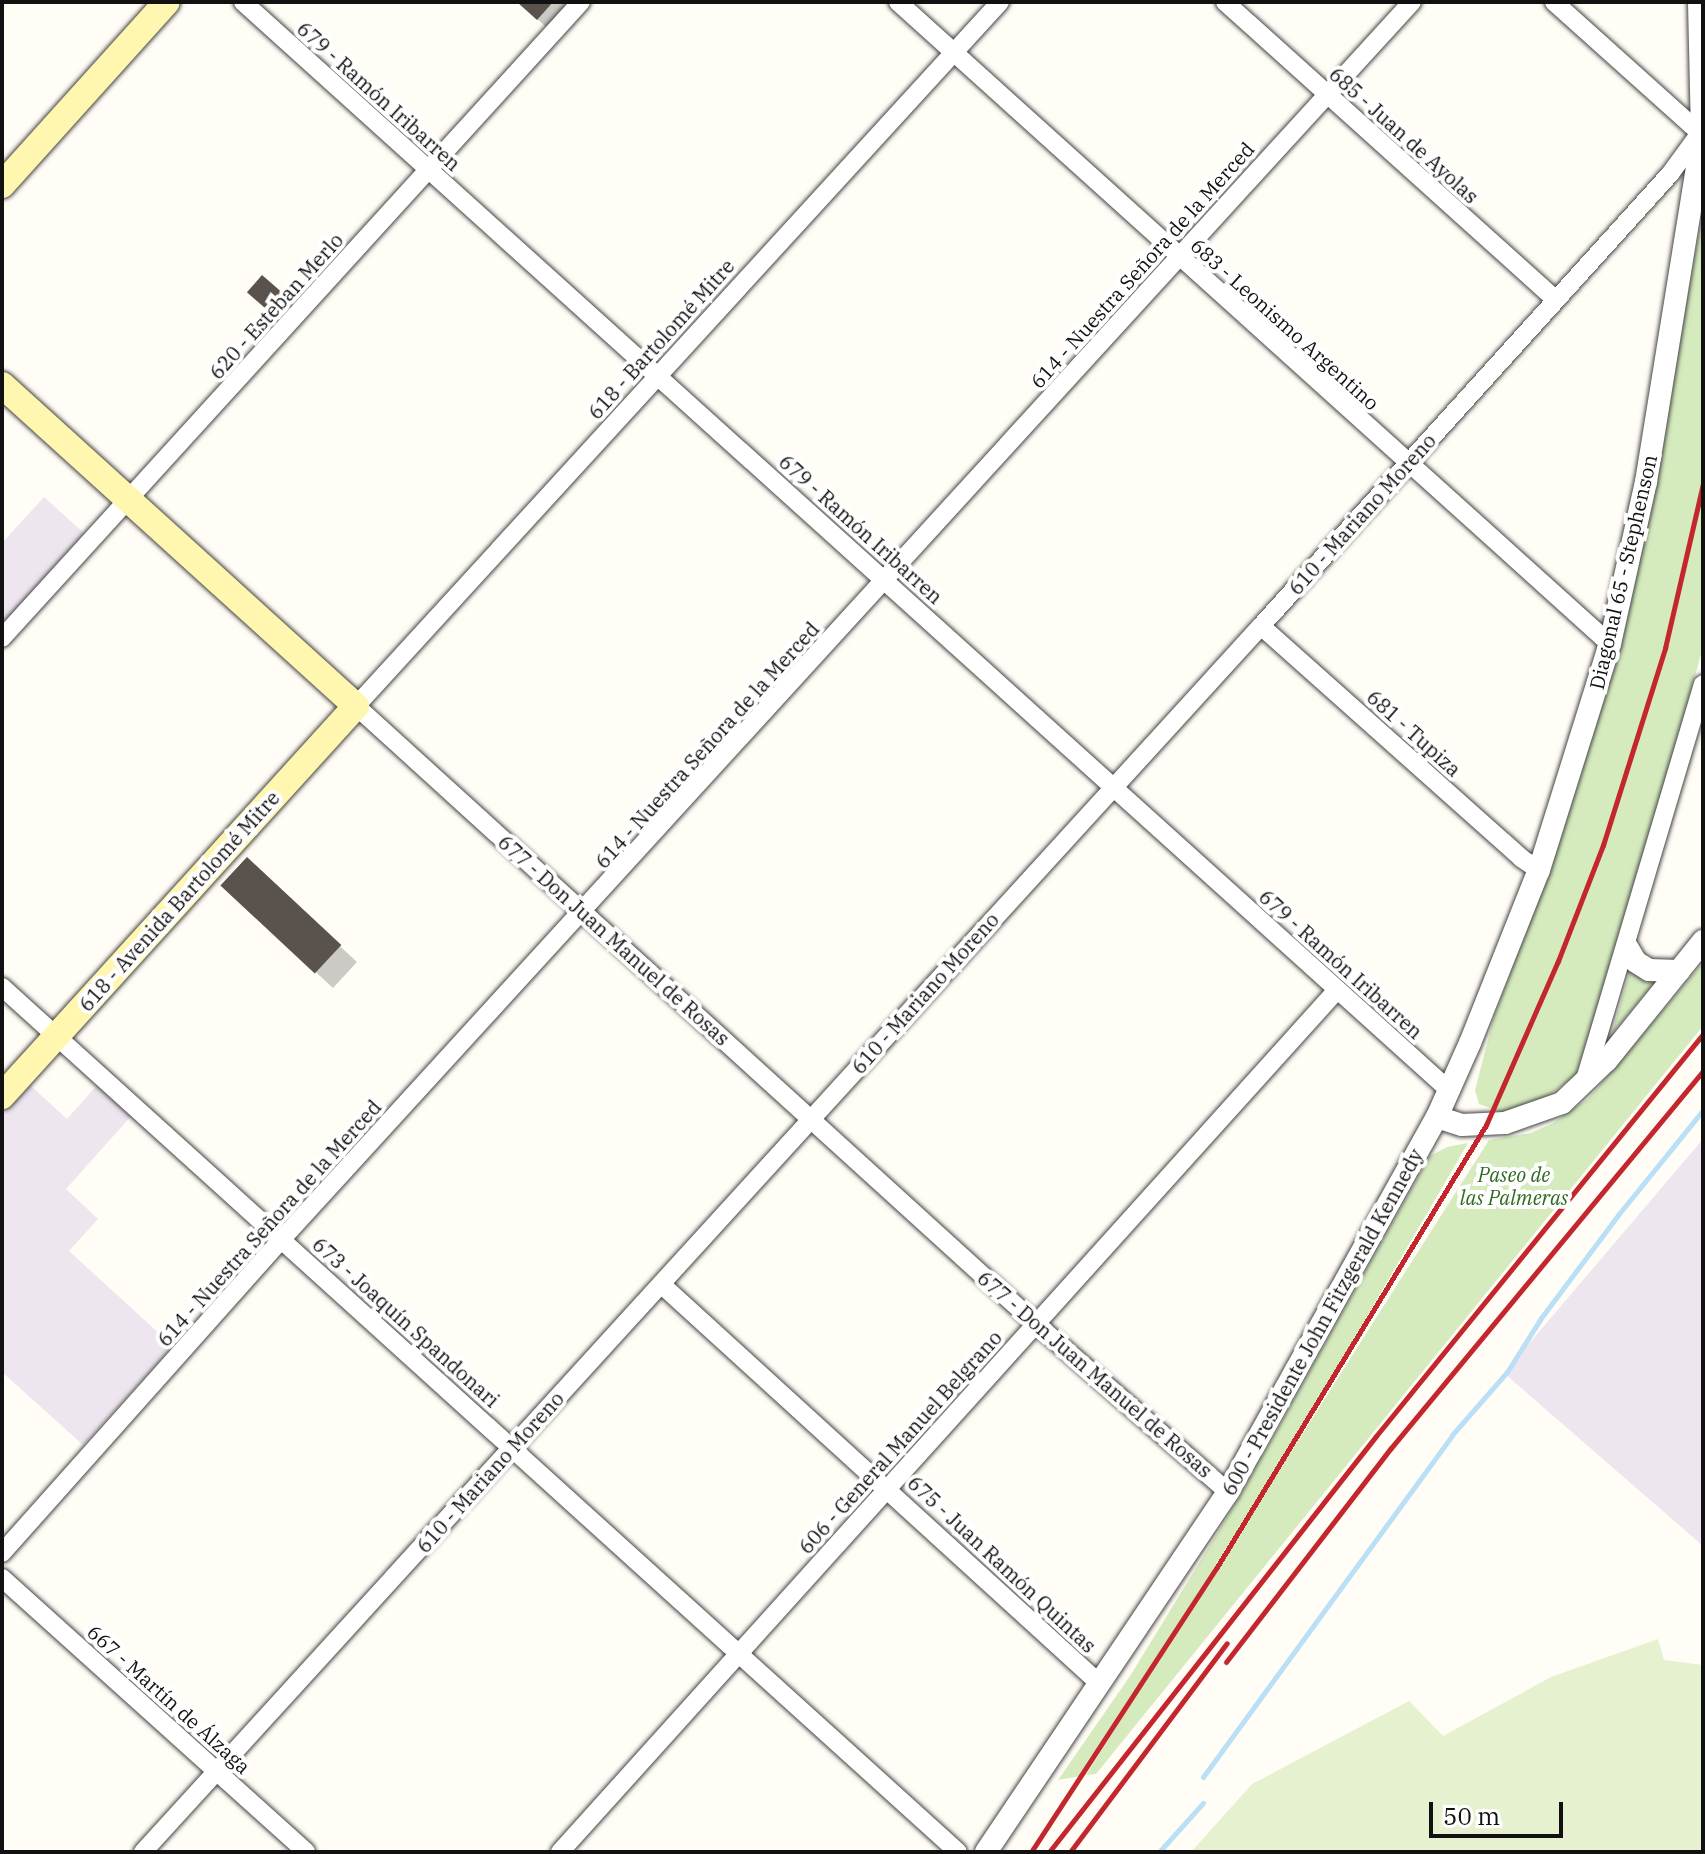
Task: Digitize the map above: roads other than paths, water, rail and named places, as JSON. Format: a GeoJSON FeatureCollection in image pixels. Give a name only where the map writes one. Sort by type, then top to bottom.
{"type":"FeatureCollection","features":[{"type":"Feature","properties":{"kind":"main road"},"geometry":{"type":"LineString","coordinates":[[2,185],[167,2]]}},
{"type":"Feature","properties":{"kind":"main road","name":"677 - Don Juan Manuel de Rosas"},"geometry":{"type":"LineString","coordinates":[[2,385],[356,706]]}},
{"type":"Feature","properties":{"kind":"main road","name":"618 - Avenida Bartolomé Mitre"},"geometry":{"type":"LineString","coordinates":[[2,1096],[356,706]]}},
{"type":"Feature","properties":{"kind":"street","name":"679 - Ramón Iribarren"},"geometry":{"type":"LineString","coordinates":[[243,2],[1449,1090]]}},
{"type":"Feature","properties":{"kind":"street","name":"620 - Esteban Merlo"},"geometry":{"type":"LineString","coordinates":[[2,638],[581,2]]}},
{"type":"Feature","properties":{"kind":"street","name":"683 - Leonismo Argentino"},"geometry":{"type":"LineString","coordinates":[[898,2],[1610,644]]}},
{"type":"Feature","properties":{"kind":"street","name":"618 - Bartolomé Mitre"},"geometry":{"type":"LineString","coordinates":[[356,706],[1000,2]]}},
{"type":"Feature","properties":{"kind":"street","name":"685 - Juan de Ayolas"},"geometry":{"type":"LineString","coordinates":[[1225,2],[1556,300]]}},
{"type":"Feature","properties":{"kind":"street","name":"614 - Nuestra Señora de la Merced"},"geometry":{"type":"LineString","coordinates":[[2,1553],[281,1240],[584,913],[1412,2]]}},
{"type":"Feature","properties":{"kind":"street"},"geometry":{"type":"LineString","coordinates":[[1554,2],[1701,132]]}},
{"type":"Feature","properties":{"kind":"street","name":"Diagonal 65 - Stephenson"},"geometry":{"type":"LineString","coordinates":[[1437,1117],[1539,870],[1610,644],[1646,482],[1670,346],[1701,132],[1697,2]]}},
{"type":"Feature","properties":{"kind":"street","name":"610 - Mariano Moreno"},"geometry":{"type":"LineString","coordinates":[[143,1852],[1408,464],[1670,174],[1701,132]]}},
{"type":"Feature","properties":{"kind":"street","name":"681 - Tupiza"},"geometry":{"type":"LineString","coordinates":[[1261,626],[1521,858],[1539,870]]}},
{"type":"Feature","properties":{"kind":"street"},"geometry":{"type":"LineString","coordinates":[[1583,1085],[1627,947],[1703,684]]}},
{"type":"Feature","properties":{"kind":"street","name":"677 - Don Juan Manuel de Rosas"},"geometry":{"type":"LineString","coordinates":[[356,706],[1035,1323],[1228,1492]]}},
{"type":"Feature","properties":{"kind":"street"},"geometry":{"type":"LineString","coordinates":[[1437,1117],[1462,1125],[1505,1123],[1546,1111],[1583,1085],[1703,941]]}},
{"type":"Feature","properties":{"kind":"street"},"geometry":{"type":"LineString","coordinates":[[1627,947],[1636,962],[1649,970],[1679,971]]}},
{"type":"Feature","properties":{"kind":"street","name":"673 - Joaquín Spandonari"},"geometry":{"type":"LineString","coordinates":[[2,987],[958,1852]]}},
{"type":"Feature","properties":{"kind":"street","name":"606 - General Manuel Belgrano"},"geometry":{"type":"LineString","coordinates":[[560,1852],[1337,990]]}},
{"type":"Feature","properties":{"kind":"street","name":"600 - Presidente John Fitzgerald Kennedy"},"geometry":{"type":"LineString","coordinates":[[986,1852],[1228,1492],[1437,1117]]}},
{"type":"Feature","properties":{"kind":"street","name":"675 - Juan Ramón Quintas"},"geometry":{"type":"LineString","coordinates":[[661,1284],[1100,1684]]}},
{"type":"Feature","properties":{"kind":"street","name":"667 - Martín de Álzaga"},"geometry":{"type":"LineString","coordinates":[[2,1578],[306,1852]]}},
{"type":"Feature","properties":{"kind":"waterway"},"geometry":{"type":"LineString","coordinates":[[1203,1777],[1452,1435],[1507,1372],[1541,1318],[1618,1215],[1703,1110]]}},
{"type":"Feature","properties":{"kind":"waterway"},"geometry":{"type":"LineString","coordinates":[[1159,1852],[1203,1803]]}},
{"type":"Feature","properties":{"kind":"railway"},"geometry":{"type":"LineString","coordinates":[[1031,1852],[1217,1567],[1486,1125],[1558,961],[1603,845],[1665,648],[1703,483]]}},
{"type":"Feature","properties":{"kind":"railway"},"geometry":{"type":"LineString","coordinates":[[1049,1852],[1376,1436],[1703,1034]]}},
{"type":"Feature","properties":{"kind":"railway"},"geometry":{"type":"LineString","coordinates":[[1226,1662],[1391,1448],[1703,1071]]}},
{"type":"Feature","properties":{"kind":"railway"},"geometry":{"type":"LineString","coordinates":[[1070,1852],[1227,1643]]}},
{"type":"Feature","properties":{"kind":"park label","name":"Paseo de las Palmeras"},"geometry":{"type":"Point","coordinates":[1514,1186]}}]}
